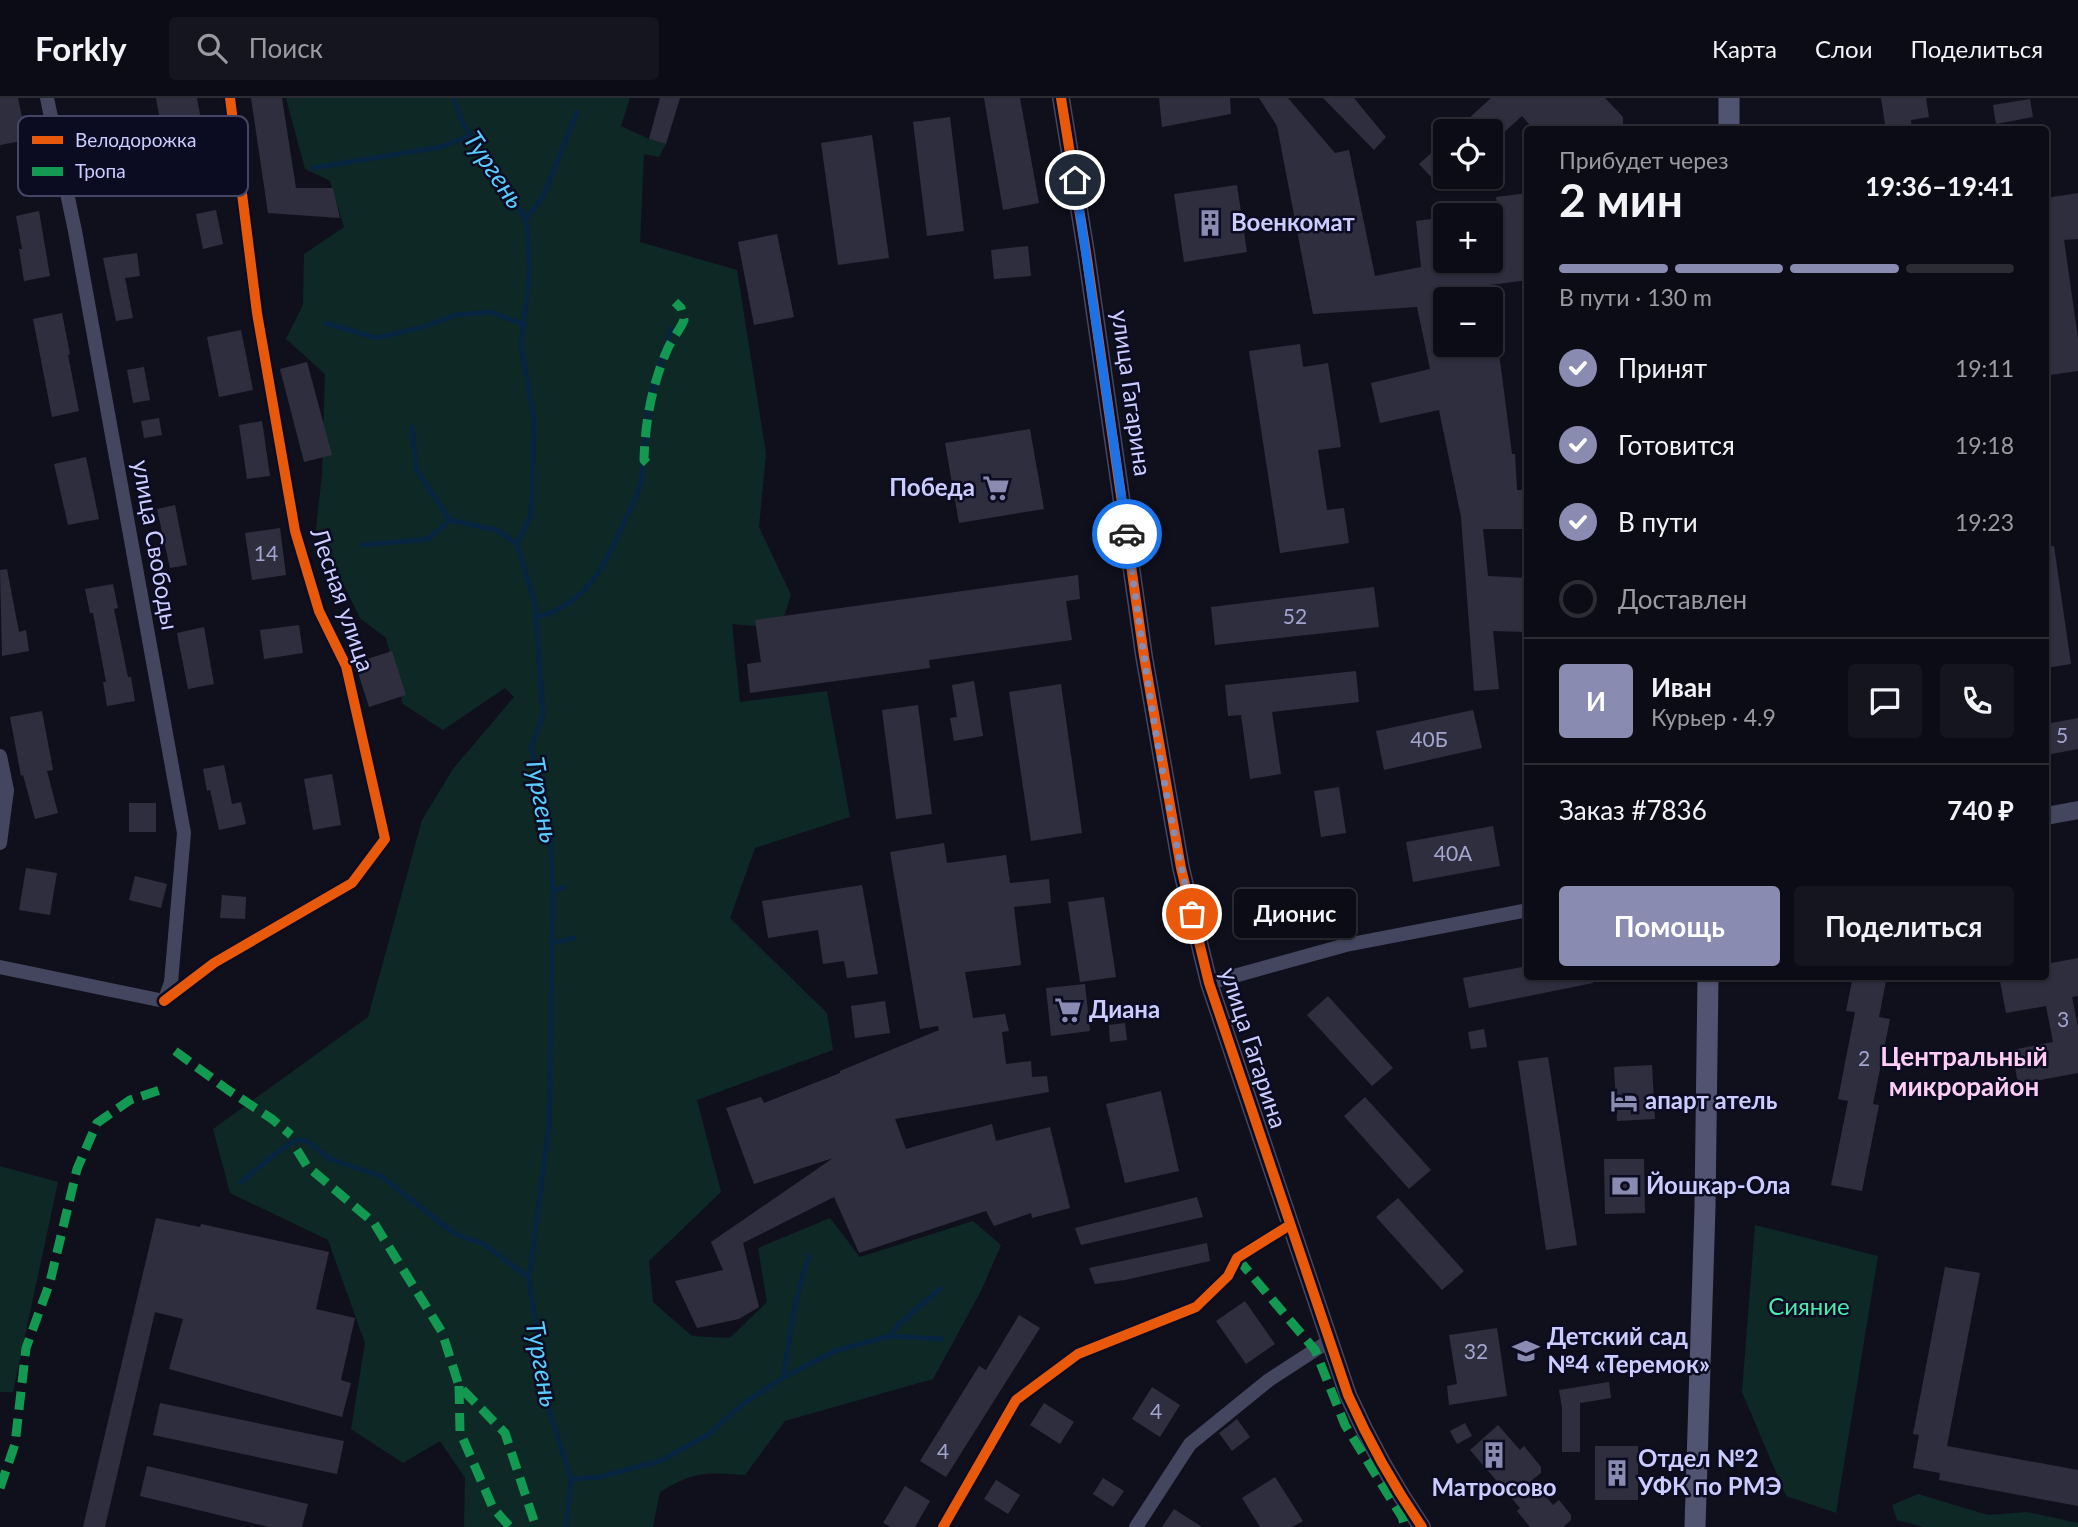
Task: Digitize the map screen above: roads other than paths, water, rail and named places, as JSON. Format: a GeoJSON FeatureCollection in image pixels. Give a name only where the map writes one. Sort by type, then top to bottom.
{"type":"FeatureCollection","features":[{"type":"Feature","properties":{"kind":"main road"},"geometry":{"type":"LineString","coordinates":[[1728,126],[1729,98]]}},
{"type":"Feature","properties":{"kind":"main road"},"geometry":{"type":"LineString","coordinates":[[1695,1527],[1705,1207],[1708,980]]}},
{"type":"Feature","properties":{"kind":"street","name":"улица Свободы"},"geometry":{"type":"LineString","coordinates":[[47,98],[51,116]]}},
{"type":"Feature","properties":{"kind":"street","name":"Лесная улица"},"geometry":{"type":"LineString","coordinates":[[230,98],[232,116]]}},
{"type":"Feature","properties":{"kind":"street","name":"улица Гагарина"},"geometry":{"type":"LineString","coordinates":[[1062,98],[1144,656],[1181,868],[1209,983],[1348,1395],[1367,1438],[1394,1487],[1422,1527]]}},
{"type":"Feature","properties":{"kind":"street","name":"улица Свободы"},"geometry":{"type":"LineString","coordinates":[[68,196],[184,833],[171,982],[164,1001]]}},
{"type":"Feature","properties":{"kind":"street","name":"Лесная улица"},"geometry":{"type":"LineString","coordinates":[[164,1001],[214,963],[352,883],[386,839],[346,666],[319,611],[295,531],[257,313],[242,196]]}},
{"type":"Feature","properties":{"kind":"street"},"geometry":{"type":"LineString","coordinates":[[0,756],[7,790],[0,843]]}},
{"type":"Feature","properties":{"kind":"street"},"geometry":{"type":"LineString","coordinates":[[2049,815],[2078,810]]}},
{"type":"Feature","properties":{"kind":"street","name":"улица Гагарина"},"geometry":{"type":"LineString","coordinates":[[1209,983],[1346,945],[1524,911]]}},
{"type":"Feature","properties":{"kind":"street"},"geometry":{"type":"LineString","coordinates":[[0,967],[164,1001]]}},
{"type":"Feature","properties":{"kind":"street"},"geometry":{"type":"LineString","coordinates":[[943,1527],[1016,1400],[1078,1354],[1196,1307],[1228,1276],[1237,1258],[1290,1225]]}},
{"type":"Feature","properties":{"kind":"street"},"geometry":{"type":"LineString","coordinates":[[1136,1527],[1190,1444],[1269,1380],[1329,1341]]}},
{"type":"Feature","properties":{"kind":"waterway","name":"Тургень"},"geometry":{"type":"LineString","coordinates":[[454,98],[462,122],[526,219],[530,268],[521,344],[534,420],[531,515],[517,544],[535,604],[543,715],[531,748],[543,788],[551,843],[553,899],[549,1127],[529,1277],[546,1400],[571,1479],[566,1527]]}},
{"type":"Feature","properties":{"kind":"waterway"},"geometry":{"type":"LineString","coordinates":[[526,219],[544,195],[577,112]]}},
{"type":"Feature","properties":{"kind":"waterway"},"geometry":{"type":"LineString","coordinates":[[313,168],[441,147],[471,135]]}},
{"type":"Feature","properties":{"kind":"waterway"},"geometry":{"type":"LineString","coordinates":[[325,323],[377,338],[423,327],[456,315],[491,312],[525,325]]}},
{"type":"Feature","properties":{"kind":"waterway"},"geometry":{"type":"LineString","coordinates":[[536,617],[553,611],[581,593],[602,567],[618,536],[640,486],[649,406],[671,329]]}},
{"type":"Feature","properties":{"kind":"waterway"},"geometry":{"type":"LineString","coordinates":[[412,427],[416,469],[450,520],[497,530],[517,544]]}},
{"type":"Feature","properties":{"kind":"waterway"},"geometry":{"type":"LineString","coordinates":[[363,545],[428,539],[450,520]]}},
{"type":"Feature","properties":{"kind":"waterway"},"geometry":{"type":"LineString","coordinates":[[553,891],[564,887]]}},
{"type":"Feature","properties":{"kind":"waterway"},"geometry":{"type":"LineString","coordinates":[[552,943],[574,938]]}},
{"type":"Feature","properties":{"kind":"waterway"},"geometry":{"type":"LineString","coordinates":[[241,1182],[296,1140],[307,1141],[330,1159],[381,1176],[455,1234],[484,1244],[528,1277]]}},
{"type":"Feature","properties":{"kind":"waterway"},"geometry":{"type":"LineString","coordinates":[[784,1377],[793,1316],[809,1256]]}},
{"type":"Feature","properties":{"kind":"waterway"},"geometry":{"type":"LineString","coordinates":[[890,1336],[898,1325],[940,1289]]}},
{"type":"Feature","properties":{"kind":"waterway"},"geometry":{"type":"LineString","coordinates":[[571,1479],[600,1477],[663,1460],[709,1434],[744,1403],[784,1377],[835,1351],[890,1336],[942,1339]]}},
{"type":"Feature","properties":{"kind":"place","name":"Военкомат"},"geometry":{"type":"Point","coordinates":[1210,223]}},
{"type":"Feature","properties":{"kind":"place","name":"Победа"},"geometry":{"type":"Point","coordinates":[996,488]}},
{"type":"Feature","properties":{"kind":"place","name":"Дионис"},"geometry":{"type":"Point","coordinates":[1192,914]}},
{"type":"Feature","properties":{"kind":"place","name":"Диана"},"geometry":{"type":"Point","coordinates":[1068,1010]}},
{"type":"Feature","properties":{"kind":"place","name":"апарт атель"},"geometry":{"type":"Point","coordinates":[1624,1101]}},
{"type":"Feature","properties":{"kind":"place","name":"Йошкар-Ола"},"geometry":{"type":"Point","coordinates":[1625,1186]}},
{"type":"Feature","properties":{"kind":"place","name":"Детский сад №4 «Теремок»"},"geometry":{"type":"Point","coordinates":[1526,1351]}},
{"type":"Feature","properties":{"kind":"place","name":"Матросово"},"geometry":{"type":"Point","coordinates":[1494,1455]}},
{"type":"Feature","properties":{"kind":"place","name":"Отдел №2 УФК по РМЭ"},"geometry":{"type":"Point","coordinates":[1617,1473]}},
{"type":"Feature","properties":{"kind":"district","name":"Центральный микрорайон"},"geometry":{"type":"Point","coordinates":[1964,1072]}},
{"type":"Feature","properties":{"kind":"park label","name":"Сияние"},"geometry":{"type":"Point","coordinates":[1809,1307]}}]}
